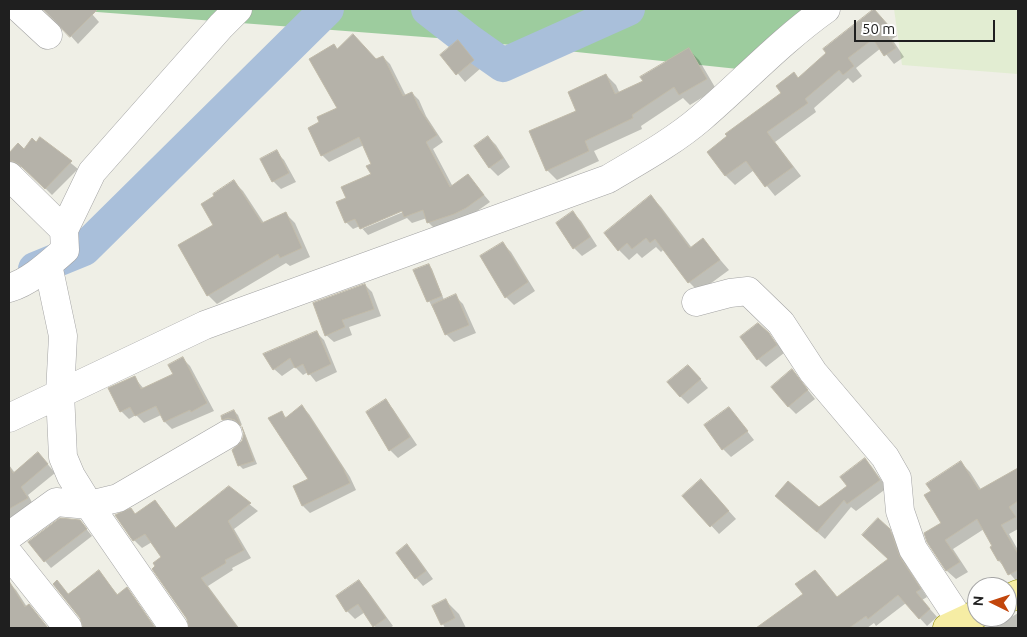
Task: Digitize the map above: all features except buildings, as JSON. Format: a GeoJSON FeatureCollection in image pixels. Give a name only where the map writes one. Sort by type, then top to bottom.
{"type":"FeatureCollection","features":[{"type":"Feature","properties":{"kind":"street"},"geometry":{"type":"LineString","coordinates":[[20,9],[48,35]]}},
{"type":"Feature","properties":{"kind":"street"},"geometry":{"type":"LineString","coordinates":[[9,288],[17,285],[59,248],[92,172],[238,9]]}},
{"type":"Feature","properties":{"kind":"street"},"geometry":{"type":"LineString","coordinates":[[9,418],[205,324],[608,178],[663,146],[700,119],[799,28],[826,9]]}},
{"type":"Feature","properties":{"kind":"street"},"geometry":{"type":"LineString","coordinates":[[9,176],[59,248],[62,336],[60,393],[64,457],[71,476],[89,505],[174,628]]}},
{"type":"Feature","properties":{"kind":"street"},"geometry":{"type":"LineString","coordinates":[[696,302],[730,293],[748,291],[781,323],[813,372],[885,457],[897,478],[900,511],[913,548],[962,623]]}},
{"type":"Feature","properties":{"kind":"street"},"geometry":{"type":"LineString","coordinates":[[9,536],[56,502],[89,505],[118,498],[228,434]]}},
{"type":"Feature","properties":{"kind":"street"},"geometry":{"type":"LineString","coordinates":[[9,554],[68,628]]}},
{"type":"Feature","properties":{"kind":"green space"},"geometry":{"type":"Polygon","coordinates":[[[58,9],[816,9],[738,69],[463,40],[58,9]]]}},
{"type":"Feature","properties":{"kind":"green space"},"geometry":{"type":"Polygon","coordinates":[[[894,9],[1018,9],[1018,74],[902,65],[894,9]]]}},
{"type":"Feature","properties":{"kind":"waterway"},"geometry":{"type":"LineString","coordinates":[[35,269],[84,249],[327,9]]}},
{"type":"Feature","properties":{"kind":"waterway"},"geometry":{"type":"LineString","coordinates":[[428,9],[503,65],[628,9]]}}]}
